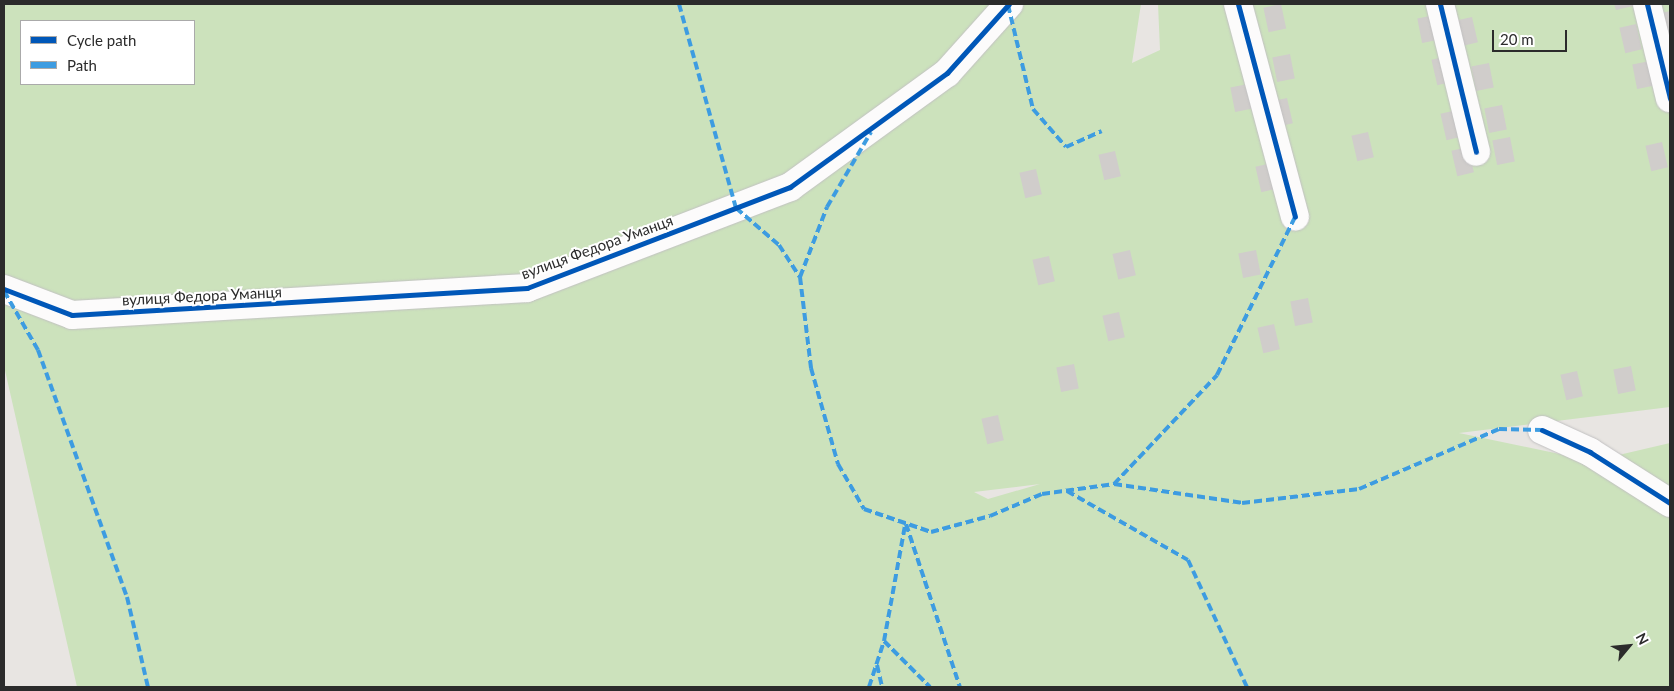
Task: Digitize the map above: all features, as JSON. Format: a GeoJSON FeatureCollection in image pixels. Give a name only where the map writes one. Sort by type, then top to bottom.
{"type":"FeatureCollection","features":[{"type":"Feature","properties":{"kind":"street","name":"вулиця Федора Уманця"},"geometry":{"type":"LineString","coordinates":[[4,289],[72,314],[527,288],[790,187],[947,73],[1009,4]]}},
{"type":"Feature","properties":{"kind":"street"},"geometry":{"type":"LineString","coordinates":[[1238,4],[1295,216]]}},
{"type":"Feature","properties":{"kind":"street"},"geometry":{"type":"LineString","coordinates":[[1440,4],[1476,152]]}},
{"type":"Feature","properties":{"kind":"street"},"geometry":{"type":"LineString","coordinates":[[1647,4],[1670,98]]}},
{"type":"Feature","properties":{"kind":"street"},"geometry":{"type":"LineString","coordinates":[[1542,430],[1590,452],[1670,503]]}},
{"type":"Feature","properties":{"kind":"green space"},"geometry":{"type":"Polygon","coordinates":[[[4,4],[1141,4],[1132,63],[1160,50],[1158,4],[1670,4],[1670,407],[1459,433],[1593,461],[1670,443],[1670,687],[77,687],[4,366],[4,4]],[[1040,484],[974,492],[988,499],[1040,484]]]}},
{"type":"Feature","properties":{"kind":"building"},"geometry":{"type":"Polygon","coordinates":[[[1281,4],[1286,28],[1269,32],[1263,8],[1281,4]]]}},
{"type":"Feature","properties":{"kind":"building"},"geometry":{"type":"Polygon","coordinates":[[[1614,4],[1633,4],[1633,6],[1616,10],[1614,4]]]}},
{"type":"Feature","properties":{"kind":"building"},"geometry":{"type":"Polygon","coordinates":[[[1670,11],[1670,38],[1663,39],[1657,14],[1670,11]]]}},
{"type":"Feature","properties":{"kind":"building"},"geometry":{"type":"Polygon","coordinates":[[[1435,15],[1440,40],[1422,43],[1417,18],[1435,15]]]}},
{"type":"Feature","properties":{"kind":"building"},"geometry":{"type":"Polygon","coordinates":[[[1472,17],[1478,42],[1461,46],[1455,21],[1472,17]]]}},
{"type":"Feature","properties":{"kind":"building"},"geometry":{"type":"Polygon","coordinates":[[[1636,24],[1642,49],[1625,53],[1619,28],[1636,24]]]}},
{"type":"Feature","properties":{"kind":"building"},"geometry":{"type":"Polygon","coordinates":[[[1290,54],[1295,79],[1277,82],[1272,57],[1290,54]]]}},
{"type":"Feature","properties":{"kind":"building"},"geometry":{"type":"Polygon","coordinates":[[[1448,56],[1454,81],[1437,85],[1431,60],[1448,56]]]}},
{"type":"Feature","properties":{"kind":"building"},"geometry":{"type":"Polygon","coordinates":[[[1650,61],[1655,86],[1637,89],[1632,64],[1650,61]]]}},
{"type":"Feature","properties":{"kind":"building"},"geometry":{"type":"Polygon","coordinates":[[[1489,63],[1494,88],[1476,91],[1471,66],[1489,63]]]}},
{"type":"Feature","properties":{"kind":"building"},"geometry":{"type":"Polygon","coordinates":[[[1248,84],[1253,109],[1235,112],[1230,87],[1248,84]]]}},
{"type":"Feature","properties":{"kind":"building"},"geometry":{"type":"Polygon","coordinates":[[[1287,98],[1293,123],[1276,127],[1270,102],[1287,98]]]}},
{"type":"Feature","properties":{"kind":"building"},"geometry":{"type":"Polygon","coordinates":[[[1502,105],[1507,130],[1489,133],[1484,108],[1502,105]]]}},
{"type":"Feature","properties":{"kind":"building"},"geometry":{"type":"Polygon","coordinates":[[[1457,110],[1463,136],[1447,140],[1440,114],[1457,110]]]}},
{"type":"Feature","properties":{"kind":"building"},"geometry":{"type":"Polygon","coordinates":[[[1368,132],[1374,157],[1357,161],[1351,136],[1368,132]]]}},
{"type":"Feature","properties":{"kind":"building"},"geometry":{"type":"Polygon","coordinates":[[[1510,137],[1515,162],[1497,165],[1492,140],[1510,137]]]}},
{"type":"Feature","properties":{"kind":"building"},"geometry":{"type":"Polygon","coordinates":[[[1662,142],[1668,167],[1651,171],[1645,146],[1662,142]]]}},
{"type":"Feature","properties":{"kind":"building"},"geometry":{"type":"Polygon","coordinates":[[[1468,147],[1474,172],[1457,176],[1451,151],[1468,147]]]}},
{"type":"Feature","properties":{"kind":"building"},"geometry":{"type":"Polygon","coordinates":[[[1115,151],[1121,176],[1104,180],[1098,155],[1115,151]]]}},
{"type":"Feature","properties":{"kind":"building"},"geometry":{"type":"Polygon","coordinates":[[[1272,163],[1278,188],[1261,192],[1255,167],[1272,163]]]}},
{"type":"Feature","properties":{"kind":"building"},"geometry":{"type":"Polygon","coordinates":[[[1036,169],[1042,194],[1025,198],[1019,173],[1036,169]]]}},
{"type":"Feature","properties":{"kind":"building"},"geometry":{"type":"Polygon","coordinates":[[[1130,250],[1136,275],[1118,279],[1112,254],[1130,250]]]}},
{"type":"Feature","properties":{"kind":"building"},"geometry":{"type":"Polygon","coordinates":[[[1256,250],[1261,275],[1243,278],[1238,253],[1256,250]]]}},
{"type":"Feature","properties":{"kind":"building"},"geometry":{"type":"Polygon","coordinates":[[[1049,256],[1055,281],[1038,285],[1032,260],[1049,256]]]}},
{"type":"Feature","properties":{"kind":"building"},"geometry":{"type":"Polygon","coordinates":[[[1308,298],[1313,323],[1295,326],[1290,301],[1308,298]]]}},
{"type":"Feature","properties":{"kind":"building"},"geometry":{"type":"Polygon","coordinates":[[[1119,312],[1125,337],[1108,341],[1102,316],[1119,312]]]}},
{"type":"Feature","properties":{"kind":"building"},"geometry":{"type":"Polygon","coordinates":[[[1274,324],[1280,349],[1263,353],[1257,328],[1274,324]]]}},
{"type":"Feature","properties":{"kind":"building"},"geometry":{"type":"Polygon","coordinates":[[[1074,364],[1079,389],[1061,392],[1056,367],[1074,364]]]}},
{"type":"Feature","properties":{"kind":"building"},"geometry":{"type":"Polygon","coordinates":[[[1631,366],[1636,391],[1618,394],[1613,369],[1631,366]]]}},
{"type":"Feature","properties":{"kind":"building"},"geometry":{"type":"Polygon","coordinates":[[[1577,371],[1583,396],[1566,400],[1560,375],[1577,371]]]}},
{"type":"Feature","properties":{"kind":"building"},"geometry":{"type":"Polygon","coordinates":[[[998,415],[1004,440],[987,444],[981,419],[998,415]]]}},
{"type":"Feature","properties":{"kind":"marked path"},"geometry":{"type":"LineString","coordinates":[[679,4],[736,208],[779,245],[800,277],[811,368],[838,464],[864,509],[931,532],[990,516],[1042,494],[1114,484],[1242,503],[1359,489],[1499,429],[1542,430]]}},
{"type":"Feature","properties":{"kind":"marked path"},"geometry":{"type":"LineString","coordinates":[[1008,5],[1033,109],[1066,147],[1102,131]]}},
{"type":"Feature","properties":{"kind":"marked path"},"geometry":{"type":"LineString","coordinates":[[800,277],[827,207],[871,132]]}},
{"type":"Feature","properties":{"kind":"marked path"},"geometry":{"type":"LineString","coordinates":[[1114,484],[1217,375],[1295,217]]}},
{"type":"Feature","properties":{"kind":"marked path"},"geometry":{"type":"LineString","coordinates":[[4,291],[38,350],[127,597],[148,687]]}},
{"type":"Feature","properties":{"kind":"marked path"},"geometry":{"type":"LineString","coordinates":[[1067,491],[1188,560],[1247,687]]}},
{"type":"Feature","properties":{"kind":"marked path"},"geometry":{"type":"LineString","coordinates":[[906,524],[960,687]]}},
{"type":"Feature","properties":{"kind":"marked path"},"geometry":{"type":"LineString","coordinates":[[869,687],[884,641],[905,526]]}},
{"type":"Feature","properties":{"kind":"marked path"},"geometry":{"type":"LineString","coordinates":[[884,641],[930,687]]}},
{"type":"Feature","properties":{"kind":"marked path"},"geometry":{"type":"LineString","coordinates":[[877,665],[882,687]]}},
{"type":"Feature","properties":{"kind":"cycle path"},"geometry":{"type":"LineString","coordinates":[[4,289],[72,315],[527,288],[790,187],[947,73],[1009,4]]}},
{"type":"Feature","properties":{"kind":"cycle path"},"geometry":{"type":"LineString","coordinates":[[1238,4],[1295,217]]}},
{"type":"Feature","properties":{"kind":"cycle path"},"geometry":{"type":"LineString","coordinates":[[1440,4],[1476,152]]}},
{"type":"Feature","properties":{"kind":"cycle path"},"geometry":{"type":"LineString","coordinates":[[1647,4],[1670,98]]}},
{"type":"Feature","properties":{"kind":"cycle path"},"geometry":{"type":"LineString","coordinates":[[1542,430],[1590,452],[1670,503]]}}]}
